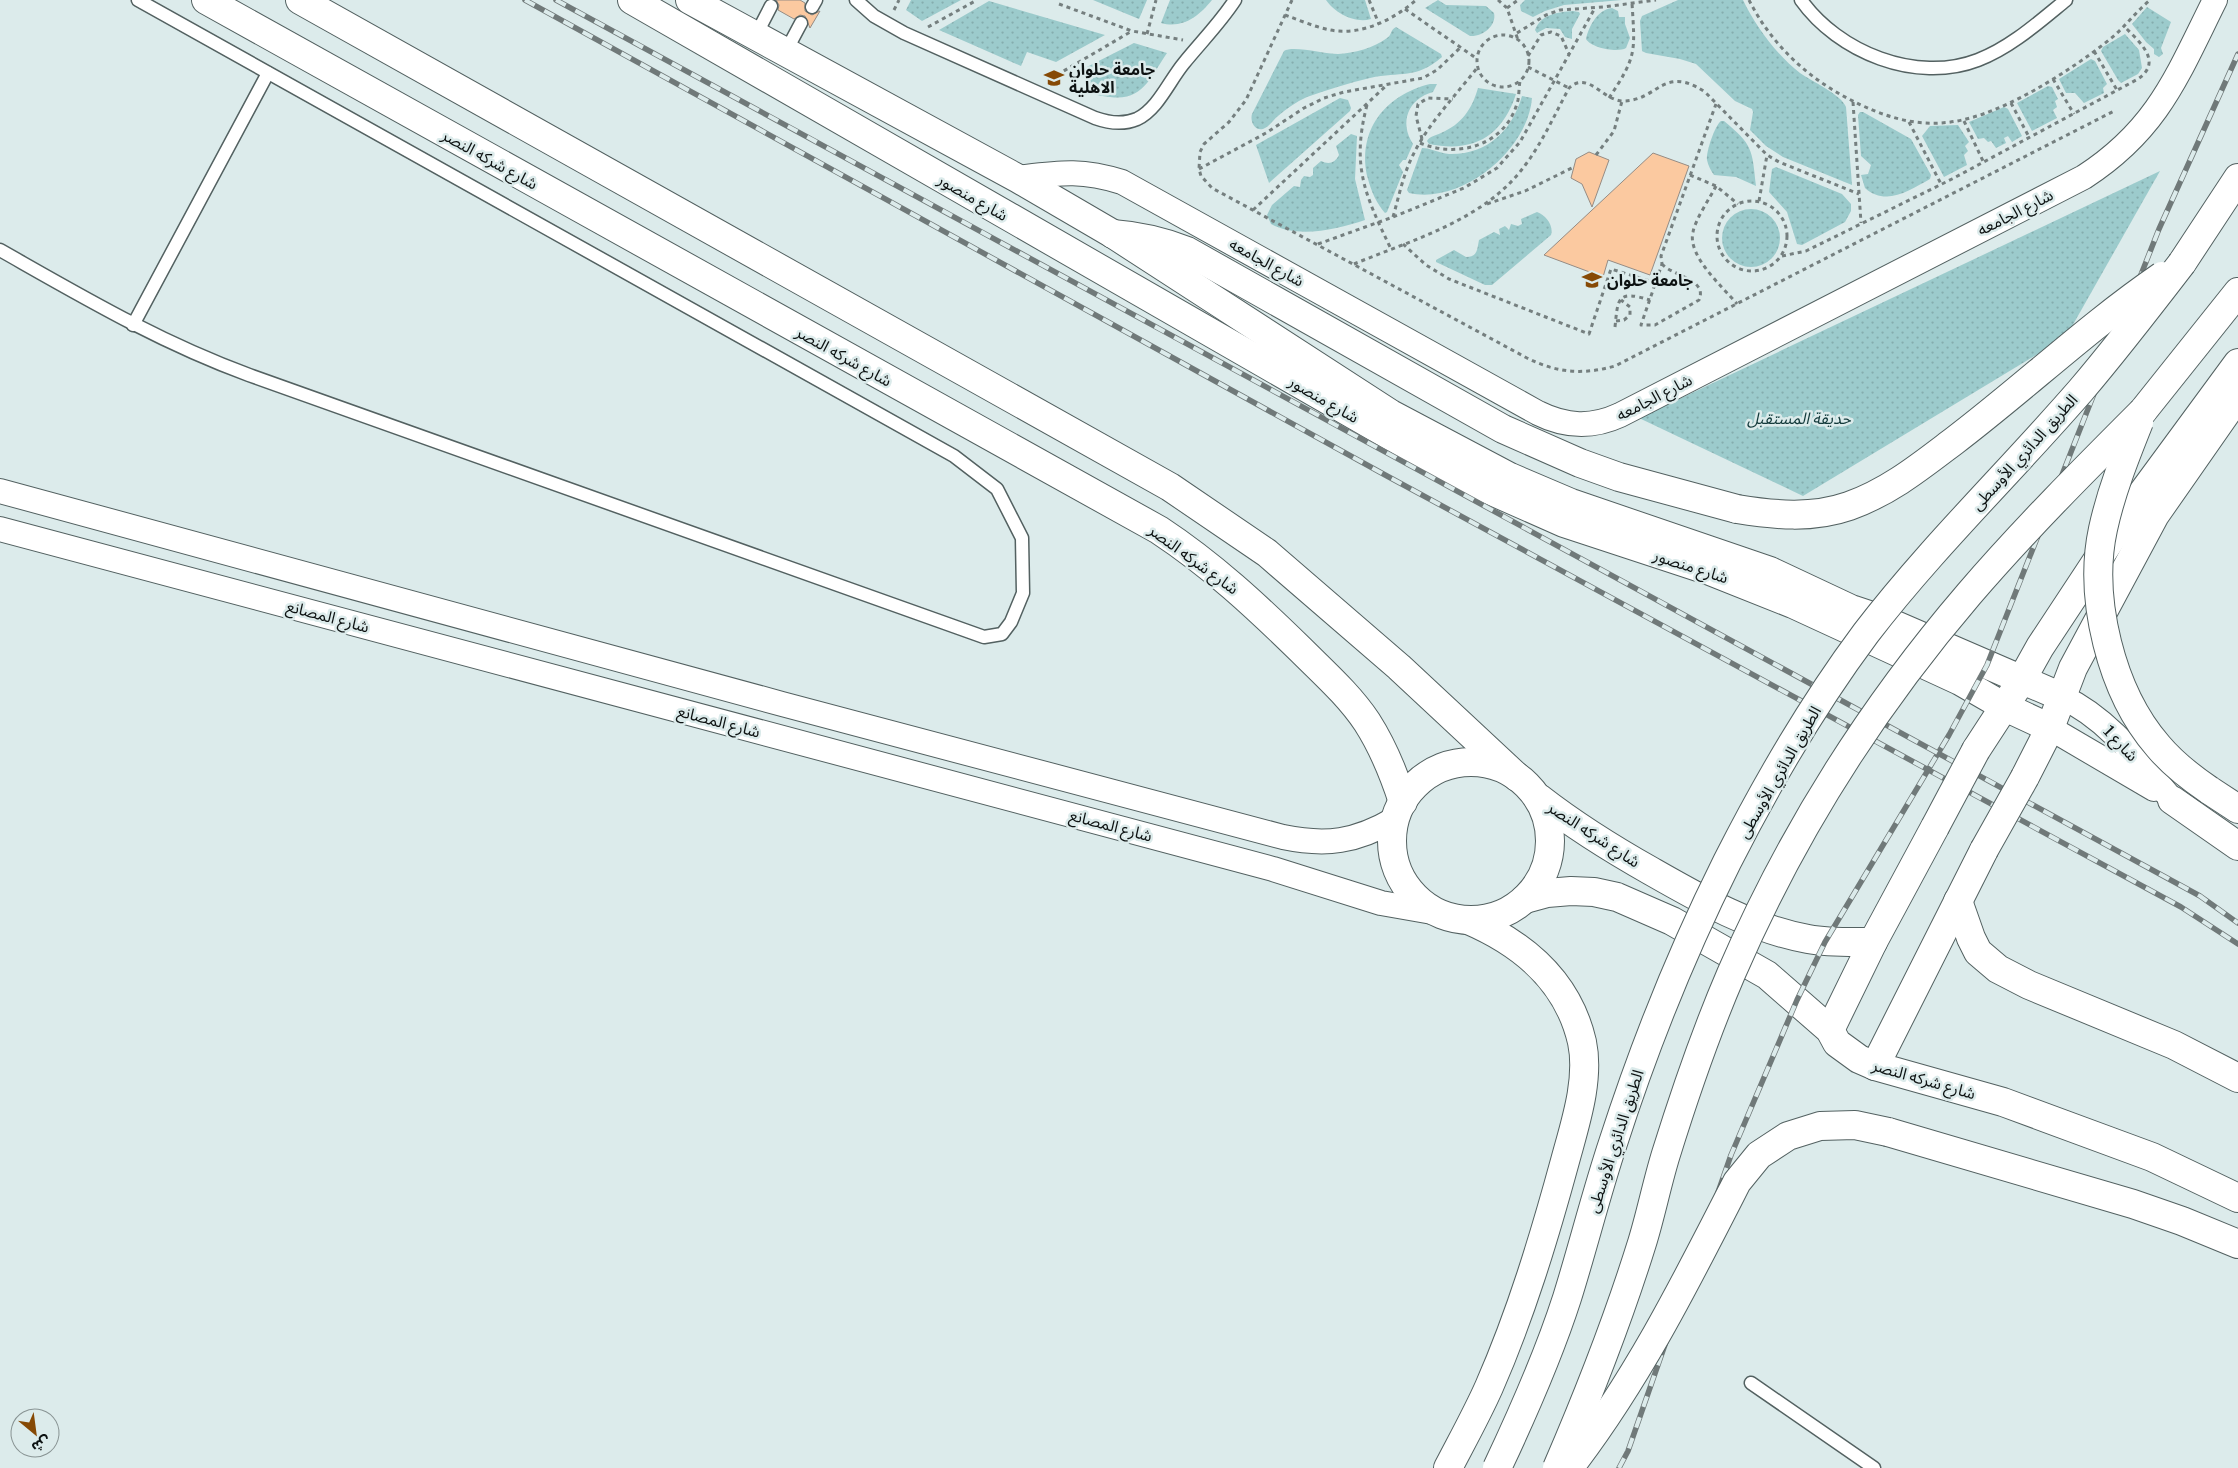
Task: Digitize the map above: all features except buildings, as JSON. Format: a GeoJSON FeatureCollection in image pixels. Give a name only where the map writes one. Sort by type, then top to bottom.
{"type":"FeatureCollection","features":[{"type":"Feature","properties":{"kind":"main road","name":"شارع شركه النصر"},"geometry":{"type":"LineString","coordinates":[[206,0],[1159,530],[1186,548],[1236,587],[1350,699],[1382,747],[1394,774],[1399,810]]}},
{"type":"Feature","properties":{"kind":"main road"},"geometry":{"type":"LineString","coordinates":[[300,0],[1170,487],[1267,553],[1399,667],[1539,798],[1549,828],[1549,852],[1543,874],[1525,899],[1499,915],[1468,920]]}},
{"type":"Feature","properties":{"kind":"main road","name":"شارع منصور"},"geometry":{"type":"LineString","coordinates":[[632,0],[1469,481],[1564,523],[1710,571],[1761,590],[1960,682],[2005,707],[2050,728]]}},
{"type":"Feature","properties":{"kind":"main road","name":"شارع منصور"},"geometry":{"type":"LineString","coordinates":[[690,0],[1017,178],[1113,234],[1391,414],[1510,477],[1578,506],[1770,571],[1850,609],[1884,620],[1971,657],[2021,681],[2062,697]]}},
{"type":"Feature","properties":{"kind":"main road","name":"الطريق الدائري الأوسطى"},"geometry":{"type":"LineString","coordinates":[[1497,1468],[1526,1406],[1566,1301],[1612,1145],[1646,1048],[1684,954],[1728,862],[1777,772],[1818,702],[1871,628],[1916,571],[2081,390],[2182,263],[2238,178]]}},
{"type":"Feature","properties":{"kind":"main road"},"geometry":{"type":"LineString","coordinates":[[1113,234],[1163,241],[1187,251],[1503,429],[1541,447],[1619,477],[1736,509],[1773,515],[1811,514],[1847,507],[1882,493],[1913,473],[2009,399],[2109,314],[2182,263]]}},
{"type":"Feature","properties":{"kind":"main road"},"geometry":{"type":"LineString","coordinates":[[1557,1468],[1615,1326],[1669,1146],[1702,1046],[1731,974],[1772,887],[1818,803],[1870,723],[1914,662],[1967,595],[2024,532],[2143,411],[2238,292]]}},
{"type":"Feature","properties":{"kind":"main road"},"geometry":{"type":"LineString","coordinates":[[1830,1030],[1873,942],[1976,750],[2005,707],[2040,647],[2135,503],[2238,363]]}},
{"type":"Feature","properties":{"kind":"main road"},"geometry":{"type":"LineString","coordinates":[[1874,1066],[1984,850],[2050,728],[2073,668],[2155,515],[2238,396]]}},
{"type":"Feature","properties":{"kind":"main road"},"geometry":{"type":"LineString","coordinates":[[2143,411],[2116,480],[2103,531],[2098,584],[2103,632],[2123,688],[2144,728],[2180,769],[2238,810]]}},
{"type":"Feature","properties":{"kind":"main road"},"geometry":{"type":"LineString","coordinates":[[1448,1468],[1488,1388],[1535,1266],[1577,1115],[1584,1074],[1582,1044],[1574,1016],[1560,990],[1542,968],[1497,932],[1468,920],[1438,913],[1415,898],[1399,875],[1392,848],[1399,810],[1422,780],[1434,772],[1462,763],[1491,765],[1517,777]]}},
{"type":"Feature","properties":{"kind":"main road","name":"شارع شركه النصر"},"geometry":{"type":"LineString","coordinates":[[1539,798],[1583,830],[1628,859],[1731,914],[1806,939],[1824,942],[1873,942]]}},
{"type":"Feature","properties":{"kind":"main road","name":"شارع 1"},"geometry":{"type":"LineString","coordinates":[[2172,800],[2238,846]]}},
{"type":"Feature","properties":{"kind":"main road","name":"شارع شركه النصر"},"geometry":{"type":"LineString","coordinates":[[1525,899],[1547,893],[1586,892],[1617,897],[1639,906],[1704,938],[1767,975],[1830,1030],[1837,1043],[1850,1053],[1874,1066],[2003,1102],[2152,1157],[2238,1198]]}},
{"type":"Feature","properties":{"kind":"main road"},"geometry":{"type":"LineString","coordinates":[[1958,901],[1970,938],[1978,952],[1998,969],[2028,985],[2174,1045],[2238,1078]]}},
{"type":"Feature","properties":{"kind":"main road"},"geometry":{"type":"LineString","coordinates":[[1569,1468],[1597,1432],[1628,1385],[1738,1182],[1759,1155],[1788,1136],[1820,1126],[1855,1125],[1888,1132],[2132,1204],[2182,1221],[2238,1244]]}},
{"type":"Feature","properties":{"kind":"street","name":"شارع الجامعه"},"geometry":{"type":"LineString","coordinates":[[1017,178],[1070,172],[1088,173],[1122,182],[1538,413],[1565,423],[1593,424],[1620,415],[2075,181],[2105,163],[2124,147],[2157,110],[2171,88],[2215,0]]}},
{"type":"Feature","properties":{"kind":"street","name":"شارع المصانع"},"geometry":{"type":"LineString","coordinates":[[0,491],[782,704],[1306,842],[1330,842],[1354,838],[1377,830],[1399,810]]}},
{"type":"Feature","properties":{"kind":"street","name":"شارع المصانع"},"geometry":{"type":"LineString","coordinates":[[0,529],[1273,869],[1381,903],[1438,913]]}},
{"type":"Feature","properties":{"kind":"street","name":"شارع 1"},"geometry":{"type":"LineString","coordinates":[[2062,697],[2092,714],[2114,734],[2172,800]]}},
{"type":"Feature","properties":{"kind":"street"},"geometry":{"type":"LineString","coordinates":[[772,734],[782,704]]}},
{"type":"Feature","properties":{"kind":"street","name":"شارع 1"},"geometry":{"type":"LineString","coordinates":[[2050,728],[2172,800]]}},
{"type":"Feature","properties":{"kind":"lane"},"geometry":{"type":"LineString","coordinates":[[0,250],[133,325],[171,344],[249,375],[984,637],[1002,634],[1011,622],[1023,593],[1022,538],[997,490],[954,456],[138,0]]}},
{"type":"Feature","properties":{"kind":"lane"},"geometry":{"type":"LineString","coordinates":[[856,0],[886,23],[1106,122],[1129,122],[1138,118],[1153,106],[1235,0]]}},
{"type":"Feature","properties":{"kind":"lane"},"geometry":{"type":"LineString","coordinates":[[1801,0],[1818,20],[1832,32],[1864,52],[1915,67],[1930,68],[1959,66],[1993,54],[2066,0]]}},
{"type":"Feature","properties":{"kind":"lane"},"geometry":{"type":"LineString","coordinates":[[755,37],[771,6]]}},
{"type":"Feature","properties":{"kind":"lane"},"geometry":{"type":"LineString","coordinates":[[785,53],[801,23]]}},
{"type":"Feature","properties":{"kind":"lane"},"geometry":{"type":"LineString","coordinates":[[133,325],[268,73]]}},
{"type":"Feature","properties":{"kind":"lane"},"geometry":{"type":"LineString","coordinates":[[1751,1383],[1874,1468]]}},
{"type":"Feature","properties":{"kind":"path"},"geometry":{"type":"LineString","coordinates":[[913,36],[977,0]]}},
{"type":"Feature","properties":{"kind":"path"},"geometry":{"type":"LineString","coordinates":[[1147,34],[1156,0]]}},
{"type":"Feature","properties":{"kind":"path"},"geometry":{"type":"LineString","coordinates":[[1292,0],[1246,100],[1229,122],[1204,144],[1200,152],[1199,169],[1201,176],[1212,188],[1527,358],[1553,369],[1567,372],[1598,370],[1615,366],[2116,110]]}},
{"type":"Feature","properties":{"kind":"path"},"geometry":{"type":"LineString","coordinates":[[1370,0],[1379,24]]}},
{"type":"Feature","properties":{"kind":"path"},"geometry":{"type":"LineString","coordinates":[[1285,15],[1330,30],[1346,30],[1379,24],[1406,9],[1416,0]]}},
{"type":"Feature","properties":{"kind":"path"},"geometry":{"type":"LineString","coordinates":[[1498,0],[1507,8],[1518,40]]}},
{"type":"Feature","properties":{"kind":"path"},"geometry":{"type":"LineString","coordinates":[[1507,8],[1518,0]]}},
{"type":"Feature","properties":{"kind":"path"},"geometry":{"type":"LineString","coordinates":[[1517,33],[1546,15],[1560,10],[1596,8],[1656,0]]}},
{"type":"Feature","properties":{"kind":"path"},"geometry":{"type":"LineString","coordinates":[[1609,98],[1627,70],[1634,54],[1632,3]]}},
{"type":"Feature","properties":{"kind":"path"},"geometry":{"type":"LineString","coordinates":[[1059,4],[1132,31],[1201,43]]}},
{"type":"Feature","properties":{"kind":"path"},"geometry":{"type":"LineString","coordinates":[[1317,245],[1393,218],[1464,188],[1497,168],[1520,142],[1596,8]]}},
{"type":"Feature","properties":{"kind":"path"},"geometry":{"type":"LineString","coordinates":[[1406,9],[1476,58]]}},
{"type":"Feature","properties":{"kind":"path"},"geometry":{"type":"LineString","coordinates":[[1782,256],[1788,237],[1783,218],[1768,204],[1759,201],[1738,204],[1723,216],[1718,225],[1718,246],[1728,263],[1736,268],[1756,272],[1766,269],[1782,256],[1806,251],[1941,184],[2074,114],[2143,75],[2149,64],[2147,51],[2124,26]]}},
{"type":"Feature","properties":{"kind":"path"},"geometry":{"type":"LineString","coordinates":[[1032,90],[1132,31]]}},
{"type":"Feature","properties":{"kind":"path"},"geometry":{"type":"LineString","coordinates":[[1528,56],[1540,35],[1551,32],[1561,36],[1570,54]]}},
{"type":"Feature","properties":{"kind":"path"},"geometry":{"type":"LineString","coordinates":[[1420,143],[1432,148],[1456,151],[1468,149],[1490,139],[1499,132],[1513,112],[1518,101],[1520,80],[1528,67],[1528,56],[1525,47],[1518,40],[1508,35],[1492,37],[1480,47],[1476,58],[1477,68],[1484,79],[1495,86],[1508,86],[1520,80]]}},
{"type":"Feature","properties":{"kind":"path"},"geometry":{"type":"LineString","coordinates":[[1199,169],[1266,133],[1304,108],[1324,98],[1344,92],[1430,75],[1461,47]]}},
{"type":"Feature","properties":{"kind":"path"},"geometry":{"type":"LineString","coordinates":[[2094,51],[2117,90]]}},
{"type":"Feature","properties":{"kind":"path"},"geometry":{"type":"LineString","coordinates":[[1528,67],[1569,88]]}},
{"type":"Feature","properties":{"kind":"path"},"geometry":{"type":"LineString","coordinates":[[1393,218],[1406,170],[1422,139],[1477,68]]}},
{"type":"Feature","properties":{"kind":"path"},"geometry":{"type":"LineString","coordinates":[[2054,79],[2074,114]]}},
{"type":"Feature","properties":{"kind":"path"},"geometry":{"type":"LineString","coordinates":[[1354,264],[1459,220],[1484,205],[1506,186],[1525,165],[1569,88],[1577,82],[1587,82],[1609,98],[1622,101],[1640,98],[1661,85],[1672,82],[1684,82],[1700,89],[1767,155],[1779,162],[1859,194]]}},
{"type":"Feature","properties":{"kind":"path"},"geometry":{"type":"LineString","coordinates":[[1253,210],[1388,84]]}},
{"type":"Feature","properties":{"kind":"path"},"geometry":{"type":"LineString","coordinates":[[1422,139],[1416,116],[1418,104],[1428,98],[1453,99]]}},
{"type":"Feature","properties":{"kind":"path"},"geometry":{"type":"LineString","coordinates":[[1596,155],[1614,131],[1622,101]]}},
{"type":"Feature","properties":{"kind":"path"},"geometry":{"type":"LineString","coordinates":[[1853,101],[1861,223]]}},
{"type":"Feature","properties":{"kind":"path"},"geometry":{"type":"LineString","coordinates":[[2011,103],[2029,137]]}},
{"type":"Feature","properties":{"kind":"path"},"geometry":{"type":"LineString","coordinates":[[1367,104],[1360,137],[1361,171],[1369,204],[1391,249]]}},
{"type":"Feature","properties":{"kind":"path"},"geometry":{"type":"LineString","coordinates":[[1662,264],[1670,272],[1697,284],[1701,295],[1699,300],[1655,325],[1642,325],[1662,264],[1661,256],[1716,104]]}},
{"type":"Feature","properties":{"kind":"path"},"geometry":{"type":"LineString","coordinates":[[1964,121],[1983,161]]}},
{"type":"Feature","properties":{"kind":"path"},"geometry":{"type":"LineString","coordinates":[[1909,122],[1941,184]]}},
{"type":"Feature","properties":{"kind":"path"},"geometry":{"type":"LineString","coordinates":[[1759,201],[1767,155]]}},
{"type":"Feature","properties":{"kind":"path"},"geometry":{"type":"LineString","coordinates":[[1484,205],[1538,186],[1574,167]]}},
{"type":"Feature","properties":{"kind":"path"},"geometry":{"type":"LineString","coordinates":[[1690,175],[1716,186],[1738,204]]}},
{"type":"Feature","properties":{"kind":"path"},"geometry":{"type":"LineString","coordinates":[[1716,186],[1693,232],[1693,243],[1700,260],[1737,304]]}},
{"type":"Feature","properties":{"kind":"path"},"geometry":{"type":"LineString","coordinates":[[1402,244],[1426,265],[1449,279],[1589,334],[1611,269],[1656,283]]}},
{"type":"Feature","properties":{"kind":"path"},"geometry":{"type":"LineString","coordinates":[[1615,327],[1616,305],[1621,300],[1630,295],[1650,300]]}},
{"type":"Feature","properties":{"kind":"path"},"geometry":{"type":"LineString","coordinates":[[1616,321],[1624,320],[1630,315],[1630,307],[1621,300]]}},
{"type":"Feature","properties":{"kind":"green space"},"geometry":{"type":"Polygon","coordinates":[[[911,0],[961,0],[922,21],[906,10],[911,0]]]}},
{"type":"Feature","properties":{"kind":"green space"},"geometry":{"type":"Polygon","coordinates":[[[1093,0],[1147,0],[1139,19],[1093,0]]]}},
{"type":"Feature","properties":{"kind":"green space"},"geometry":{"type":"Polygon","coordinates":[[[1170,0],[1212,0],[1190,20],[1176,24],[1161,23],[1170,0]]]}},
{"type":"Feature","properties":{"kind":"green space"},"geometry":{"type":"Polygon","coordinates":[[[1326,0],[1365,0],[1371,19],[1352,19],[1340,13],[1326,0]]]}},
{"type":"Feature","properties":{"kind":"green space"},"geometry":{"type":"Polygon","coordinates":[[[1438,0],[1446,5],[1486,6],[1494,13],[1493,22],[1484,33],[1470,36],[1425,8],[1438,0]]]}},
{"type":"Feature","properties":{"kind":"green space"},"geometry":{"type":"Polygon","coordinates":[[[1525,0],[1622,0],[1564,5],[1533,17],[1521,11],[1520,5],[1525,0]]]}},
{"type":"Feature","properties":{"kind":"green space"},"geometry":{"type":"Polygon","coordinates":[[[1678,0],[1743,0],[1760,30],[1791,66],[1833,93],[1843,102],[1846,107],[1852,185],[1783,157],[1766,146],[1750,130],[1752,109],[1735,101],[1696,64],[1642,51],[1640,21],[1642,16],[1678,0]]]}},
{"type":"Feature","properties":{"kind":"green space"},"geometry":{"type":"Polygon","coordinates":[[[989,1],[1105,35],[1056,62],[1027,52],[1021,66],[939,30],[989,1]]]}},
{"type":"Feature","properties":{"kind":"green space"},"geometry":{"type":"Polygon","coordinates":[[[2147,7],[2171,22],[2161,48],[2163,54],[2159,57],[2154,54],[2154,49],[2132,24],[2147,7]]]}},
{"type":"Feature","properties":{"kind":"green space"},"geometry":{"type":"Polygon","coordinates":[[[1612,8],[1618,11],[1619,17],[1625,17],[1625,24],[1630,38],[1626,48],[1611,50],[1593,45],[1586,39],[1589,29],[1598,15],[1612,8]]]}},
{"type":"Feature","properties":{"kind":"green space"},"geometry":{"type":"Polygon","coordinates":[[[1573,11],[1580,14],[1572,29],[1572,39],[1565,37],[1560,29],[1546,28],[1537,33],[1535,30],[1541,20],[1546,17],[1556,13],[1573,11]]]}},
{"type":"Feature","properties":{"kind":"green space"},"geometry":{"type":"Polygon","coordinates":[[[1396,27],[1441,54],[1442,57],[1416,72],[1370,78],[1307,97],[1288,108],[1265,128],[1260,129],[1253,125],[1252,114],[1284,51],[1288,49],[1301,49],[1338,54],[1357,51],[1382,42],[1389,37],[1396,27]]]}},
{"type":"Feature","properties":{"kind":"green space"},"geometry":{"type":"Polygon","coordinates":[[[2125,34],[2139,50],[2142,68],[2138,74],[2121,83],[2101,51],[2103,47],[2125,34]]]}},
{"type":"Feature","properties":{"kind":"green space"},"geometry":{"type":"Polygon","coordinates":[[[1134,43],[1167,53],[1145,85],[1131,95],[1121,97],[1101,96],[1087,92],[1091,77],[1079,71],[1134,43]]]}},
{"type":"Feature","properties":{"kind":"green space"},"geometry":{"type":"Polygon","coordinates":[[[2091,59],[2095,61],[2107,84],[2103,88],[2104,93],[2084,103],[2075,93],[2066,93],[2059,79],[2091,59]]]}},
{"type":"Feature","properties":{"kind":"green space"},"geometry":{"type":"Polygon","coordinates":[[[1437,84],[1433,92],[1417,100],[1408,112],[1407,128],[1413,144],[1406,160],[1403,160],[1399,165],[1403,172],[1385,213],[1379,206],[1368,179],[1365,162],[1366,145],[1370,131],[1387,106],[1414,89],[1437,84]]]}},
{"type":"Feature","properties":{"kind":"green space"},"geometry":{"type":"Polygon","coordinates":[[[2048,86],[2052,87],[2058,99],[2055,101],[2057,107],[2053,110],[2057,118],[2032,131],[2017,103],[2048,86]]]}},
{"type":"Feature","properties":{"kind":"green space"},"geometry":{"type":"Polygon","coordinates":[[[1478,88],[1516,94],[1503,121],[1494,131],[1472,143],[1459,146],[1429,144],[1427,141],[1430,138],[1455,125],[1465,115],[1473,103],[1478,88]]]}},
{"type":"Feature","properties":{"kind":"green space"},"geometry":{"type":"Polygon","coordinates":[[[1522,96],[1532,98],[1528,118],[1519,136],[1489,170],[1470,182],[1450,191],[1429,194],[1409,193],[1407,190],[1422,148],[1449,154],[1463,153],[1486,145],[1505,130],[1518,109],[1522,96]]]}},
{"type":"Feature","properties":{"kind":"green space"},"geometry":{"type":"Polygon","coordinates":[[[1340,98],[1348,100],[1351,108],[1350,111],[1269,183],[1256,145],[1340,98]]]}},
{"type":"Feature","properties":{"kind":"green space"},"geometry":{"type":"Polygon","coordinates":[[[2004,107],[2008,109],[2022,136],[2012,142],[2008,136],[2004,138],[2006,143],[1996,148],[1991,141],[1988,142],[1984,138],[1978,139],[1969,122],[2004,107]]]}},
{"type":"Feature","properties":{"kind":"green space"},"geometry":{"type":"Polygon","coordinates":[[[1860,112],[1911,139],[1931,175],[1930,179],[1898,195],[1881,196],[1873,194],[1865,188],[1861,175],[1868,174],[1871,165],[1861,156],[1858,115],[1860,112]]]}},
{"type":"Feature","properties":{"kind":"green space"},"geometry":{"type":"Polygon","coordinates":[[[1721,121],[1724,121],[1746,142],[1752,156],[1756,186],[1736,177],[1714,175],[1711,170],[1707,160],[1708,151],[1714,133],[1721,121]]]}},
{"type":"Feature","properties":{"kind":"green space"},"geometry":{"type":"Polygon","coordinates":[[[1958,125],[1969,142],[1965,146],[1968,151],[1964,155],[1967,165],[1944,177],[1922,136],[1930,126],[1958,125]]]}},
{"type":"Feature","properties":{"kind":"green space"},"geometry":{"type":"Polygon","coordinates":[[[1351,134],[1357,136],[1355,179],[1365,220],[1342,227],[1306,232],[1282,229],[1271,224],[1267,215],[1272,205],[1294,186],[1300,187],[1304,176],[1310,177],[1313,175],[1313,168],[1321,161],[1329,163],[1336,160],[1339,155],[1336,146],[1351,134]]]}},
{"type":"Feature","properties":{"kind":"green space"},"geometry":{"type":"Polygon","coordinates":[[[1776,167],[1842,194],[1851,204],[1851,211],[1845,222],[1802,245],[1797,244],[1787,212],[1769,192],[1772,169],[1776,167]]]}},
{"type":"Feature","properties":{"kind":"green space","name":"حديقة المستقبل"},"geometry":{"type":"Polygon","coordinates":[[[2160,171],[2066,337],[1803,496],[1639,418],[2160,171]]]}},
{"type":"Feature","properties":{"kind":"green space"},"geometry":{"type":"Polygon","coordinates":[[[1751,209],[1767,214],[1775,222],[1780,238],[1775,254],[1767,262],[1751,267],[1735,262],[1727,254],[1722,238],[1727,222],[1735,214],[1751,209]]]}},
{"type":"Feature","properties":{"kind":"green space"},"geometry":{"type":"Polygon","coordinates":[[[1537,212],[1548,221],[1552,232],[1551,235],[1492,285],[1485,285],[1436,262],[1436,260],[1454,250],[1466,257],[1473,256],[1479,240],[1494,232],[1500,235],[1499,229],[1505,226],[1509,230],[1511,224],[1518,226],[1522,224],[1521,219],[1537,212]]]}},
{"type":"Feature","properties":{"kind":"railway"},"geometry":{"type":"LineString","coordinates":[[525,0],[1387,476],[2181,907],[2238,944]]}},
{"type":"Feature","properties":{"kind":"railway"},"geometry":{"type":"LineString","coordinates":[[556,0],[2200,896],[2238,923]]}},
{"type":"Feature","properties":{"kind":"railway"},"geometry":{"type":"LineString","coordinates":[[1619,1468],[1628,1451],[1731,1155],[1797,1000],[1825,942],[1949,735],[1987,665],[2159,229],[2238,54]]}},
{"type":"Feature","properties":{"kind":"place","name":"جامعة حلوان الاهلية"},"geometry":{"type":"Point","coordinates":[1054,78]}},
{"type":"Feature","properties":{"kind":"place","name":"جامعة حلوان"},"geometry":{"type":"Point","coordinates":[1592,280]}}]}
